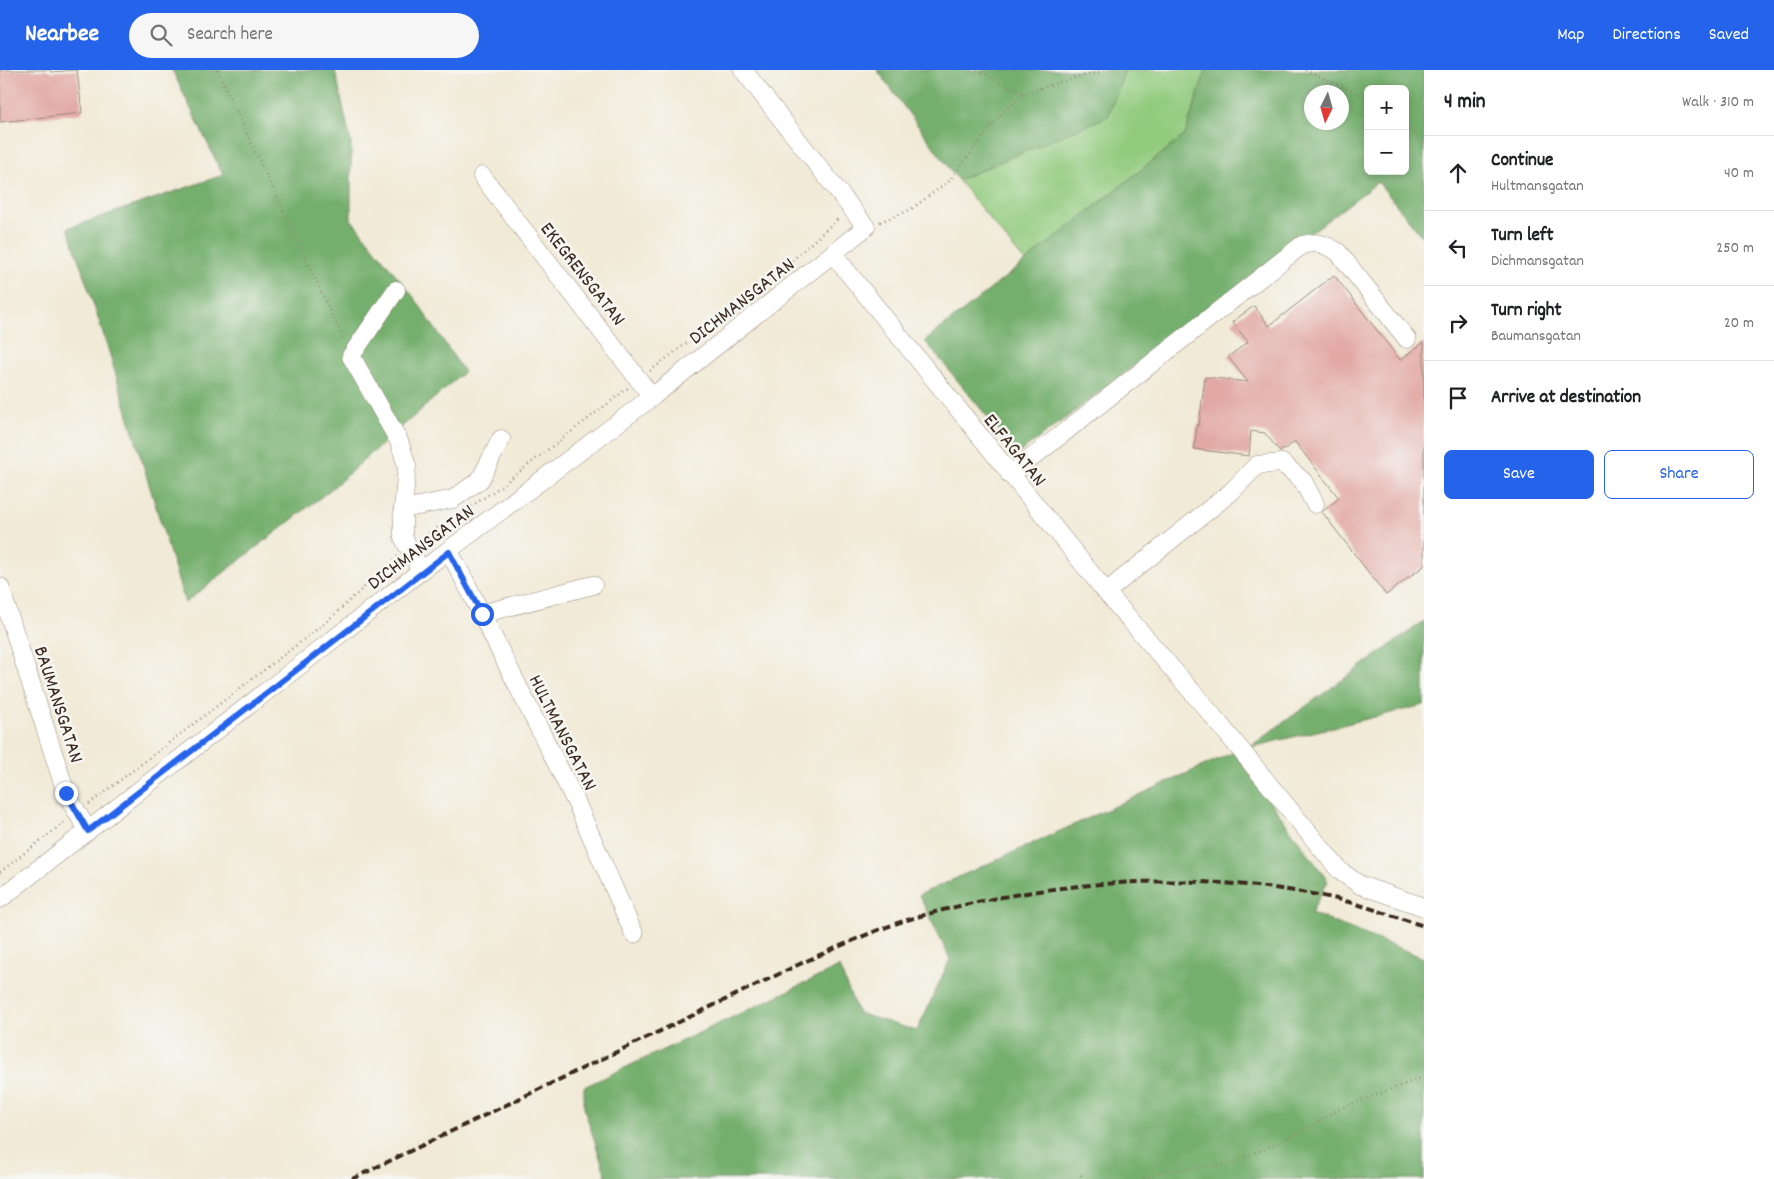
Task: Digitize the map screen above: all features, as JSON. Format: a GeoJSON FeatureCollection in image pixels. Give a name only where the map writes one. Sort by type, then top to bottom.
{"type":"FeatureCollection","features":[{"type":"Feature","properties":{"kind":"street"},"geometry":{"type":"LineString","coordinates":[[743,70],[866,227]]}},
{"type":"Feature","properties":{"kind":"street","name":"EKEGRENSGATAN"},"geometry":{"type":"LineString","coordinates":[[482,176],[652,397]]}},
{"type":"Feature","properties":{"kind":"street","name":"DICHMANSGATAN"},"geometry":{"type":"LineString","coordinates":[[0,899],[421,572],[652,397],[866,227]]}},
{"type":"Feature","properties":{"kind":"street"},"geometry":{"type":"LineString","coordinates":[[1010,475],[1302,245],[1314,242],[1338,252],[1407,339]]}},
{"type":"Feature","properties":{"kind":"street","name":"ELFAGATAN"},"geometry":{"type":"LineString","coordinates":[[833,254],[1106,592],[1212,715],[1340,871],[1360,885],[1424,907]]}},
{"type":"Feature","properties":{"kind":"street"},"geometry":{"type":"LineString","coordinates":[[396,290],[351,356],[399,441],[406,466],[403,537],[421,572]]}},
{"type":"Feature","properties":{"kind":"street"},"geometry":{"type":"LineString","coordinates":[[403,508],[453,499],[480,480],[501,440]]}},
{"type":"Feature","properties":{"kind":"street"},"geometry":{"type":"LineString","coordinates":[[1106,592],[1231,492],[1257,465],[1282,462],[1303,481],[1315,504]]}},
{"type":"Feature","properties":{"kind":"street","name":"HULTMANSGATAN"},"geometry":{"type":"LineString","coordinates":[[449,552],[577,804],[634,934]]}},
{"type":"Feature","properties":{"kind":"street"},"geometry":{"type":"LineString","coordinates":[[482,614],[593,585]]}},
{"type":"Feature","properties":{"kind":"street","name":"BAUMANSGATAN"},"geometry":{"type":"LineString","coordinates":[[0,587],[66,793],[88,831]]}},
{"type":"Feature","properties":{"kind":"path"},"geometry":{"type":"LineString","coordinates":[[218,70],[351,356]]}},
{"type":"Feature","properties":{"kind":"path"},"geometry":{"type":"LineString","coordinates":[[977,70],[1023,94]]}},
{"type":"Feature","properties":{"kind":"path"},"geometry":{"type":"LineString","coordinates":[[866,227],[910,210],[949,181],[999,116],[1023,94],[1063,81],[1107,70]]}},
{"type":"Feature","properties":{"kind":"path"},"geometry":{"type":"LineString","coordinates":[[1304,70],[1364,96]]}},
{"type":"Feature","properties":{"kind":"path"},"geometry":{"type":"LineString","coordinates":[[1409,130],[1424,144]]}},
{"type":"Feature","properties":{"kind":"path"},"geometry":{"type":"LineString","coordinates":[[0,872],[324,624],[408,547],[497,489],[776,275],[851,208]]}},
{"type":"Feature","properties":{"kind":"path"},"geometry":{"type":"LineString","coordinates":[[1144,1179],[1164,1172],[1231,1164],[1301,1132],[1339,1109],[1418,1079],[1424,1079]]}},
{"type":"Feature","properties":{"kind":"path"},"geometry":{"type":"LineString","coordinates":[[1081,1175],[1083,1179]]}},
{"type":"Feature","properties":{"kind":"green space"},"geometry":{"type":"Polygon","coordinates":[[[172,70],[335,70],[351,143],[351,219],[416,300],[464,372],[330,490],[185,603],[106,342],[68,228],[223,175],[172,70]]]}},
{"type":"Feature","properties":{"kind":"green space"},"geometry":{"type":"Polygon","coordinates":[[[877,70],[1125,70],[1108,116],[958,180],[877,70]]]}},
{"type":"Feature","properties":{"kind":"green space"},"geometry":{"type":"Polygon","coordinates":[[[1125,70],[1206,70],[1185,135],[1025,262],[958,180],[1108,116],[1125,70]]]}},
{"type":"Feature","properties":{"kind":"green space"},"geometry":{"type":"Polygon","coordinates":[[[1206,70],[1424,70],[1424,239],[1378,182],[1018,454],[925,341],[1185,135],[1206,70]]]}},
{"type":"Feature","properties":{"kind":"green space"},"geometry":{"type":"Polygon","coordinates":[[[1424,621],[1424,705],[1248,748],[1424,621]]]}},
{"type":"Feature","properties":{"kind":"green space"},"geometry":{"type":"Polygon","coordinates":[[[1234,752],[1328,881],[1311,913],[1424,958],[1424,1179],[607,1179],[584,1108],[584,1087],[839,967],[858,1013],[917,1031],[950,959],[919,895],[1234,752]]]}},
{"type":"Feature","properties":{"kind":"building"},"geometry":{"type":"Polygon","coordinates":[[[0,70],[50,70],[51,72],[77,70],[82,113],[0,122],[0,70]]]}},
{"type":"Feature","properties":{"kind":"building"},"geometry":{"type":"Polygon","coordinates":[[[1334,275],[1400,360],[1424,342],[1424,566],[1386,595],[1322,512],[1339,498],[1295,442],[1280,452],[1265,433],[1251,431],[1249,456],[1194,449],[1205,377],[1248,382],[1228,357],[1248,342],[1232,322],[1254,306],[1269,326],[1334,275]]]}},
{"type":"Feature","properties":{"kind":"railway"},"geometry":{"type":"LineString","coordinates":[[352,1179],[804,962],[888,926],[968,904],[1020,894],[1073,887],[1126,882],[1180,881],[1233,884],[1337,899],[1424,926]]}},
{"type":"Feature","properties":{"kind":"route"},"geometry":{"type":"LineString","coordinates":[[66,793],[88,831],[449,552],[482,614]]}}]}
